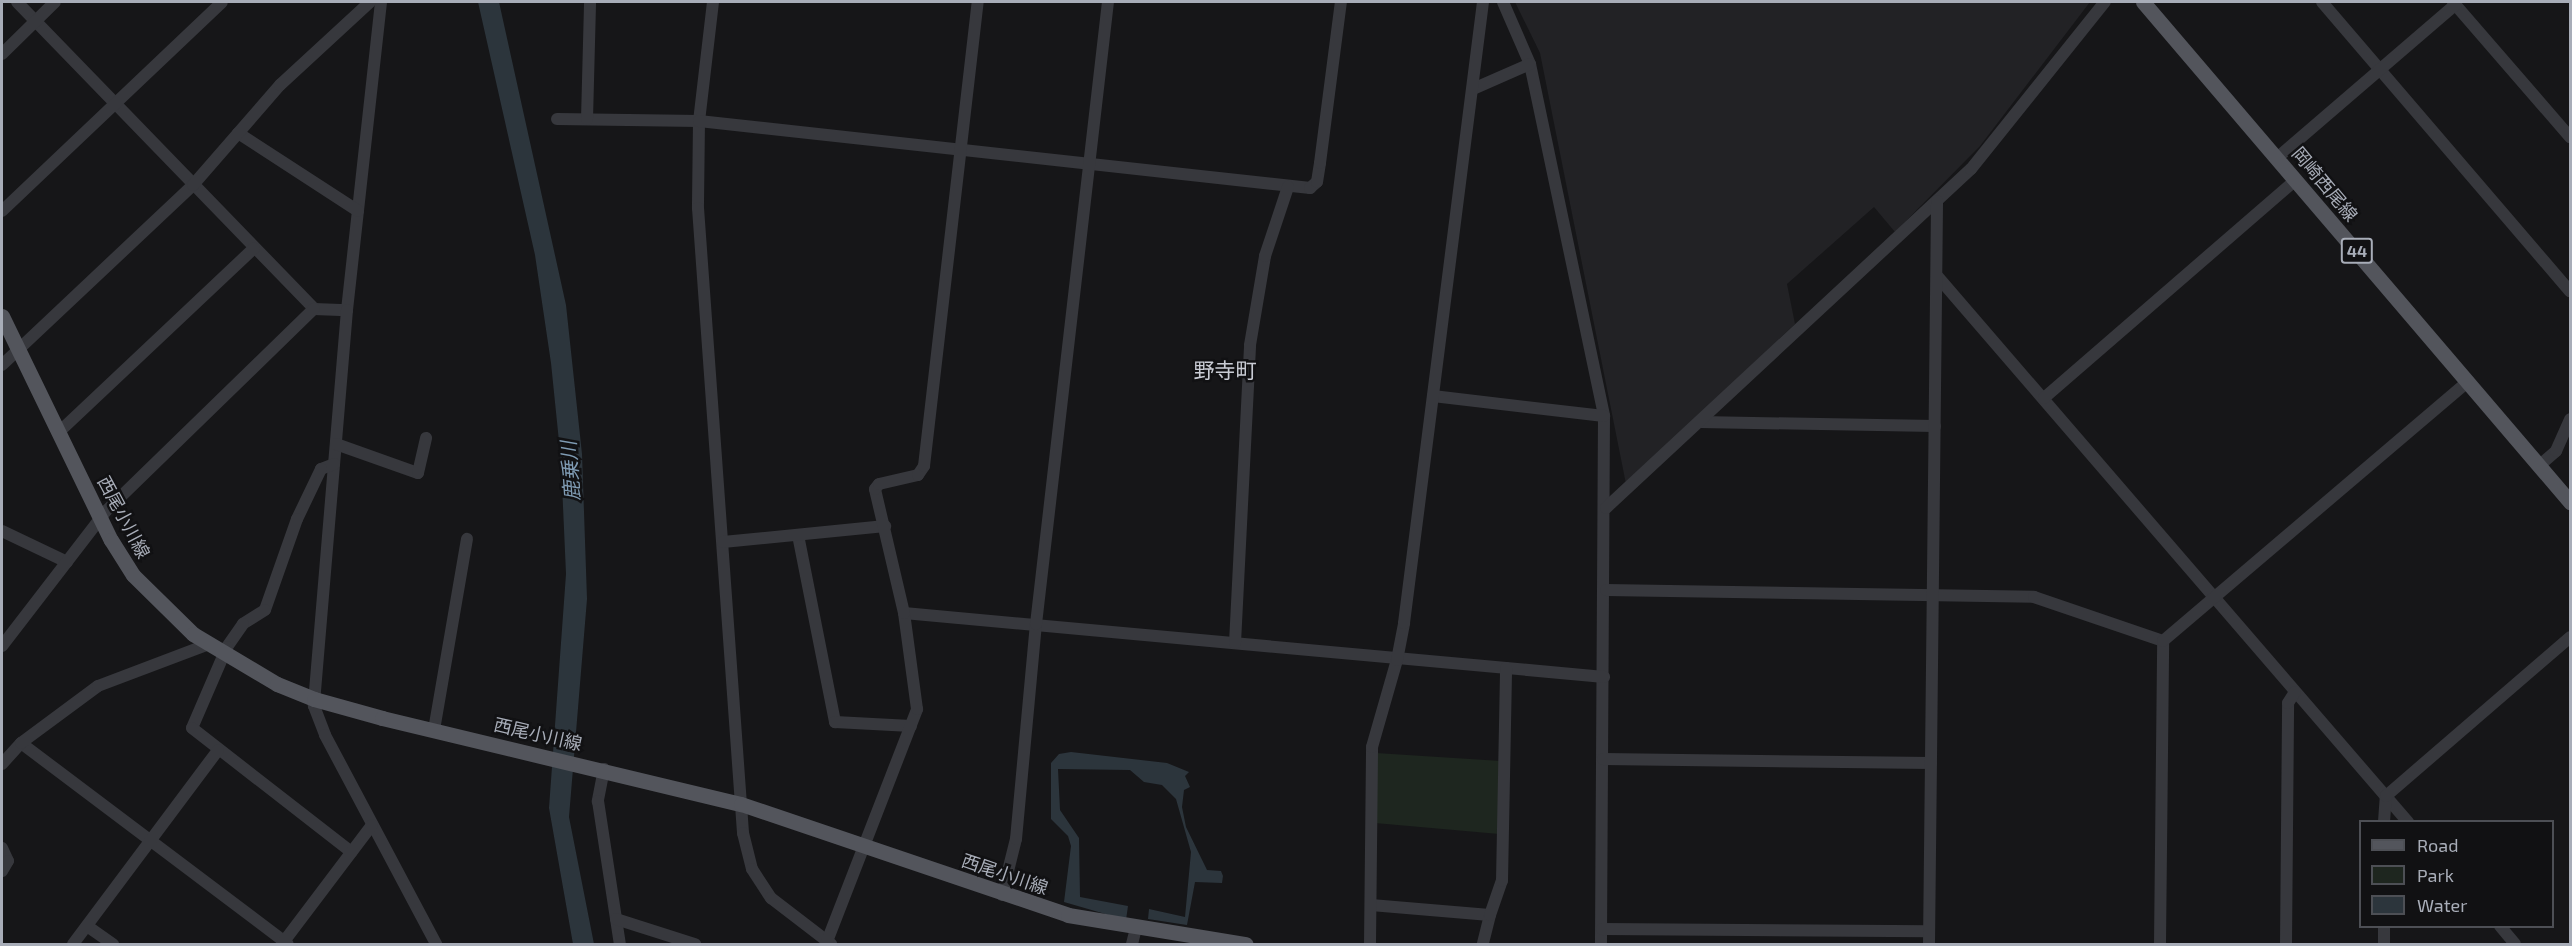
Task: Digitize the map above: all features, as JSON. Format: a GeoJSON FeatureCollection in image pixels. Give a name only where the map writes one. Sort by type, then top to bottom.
{"type":"FeatureCollection","features":[{"type":"Feature","properties":{"kind":"main road","name":"岡崎西尾線"},"geometry":{"type":"LineString","coordinates":[[2143,2],[2571,502]]}},
{"type":"Feature","properties":{"kind":"main road","name":"西尾小川線"},"geometry":{"type":"LineString","coordinates":[[2,316],[122,559],[144,589],[209,644],[314,699],[741,804],[1002,895],[1068,915],[1136,928],[1176,939],[1246,945]]}},
{"type":"Feature","properties":{"kind":"street"},"geometry":{"type":"LineString","coordinates":[[17,2],[314,309],[347,310]]}},
{"type":"Feature","properties":{"kind":"street"},"geometry":{"type":"LineString","coordinates":[[2,54],[55,2]]}},
{"type":"Feature","properties":{"kind":"street"},"geometry":{"type":"LineString","coordinates":[[2,211],[222,2]]}},
{"type":"Feature","properties":{"kind":"street"},"geometry":{"type":"LineString","coordinates":[[2,365],[193,185],[310,54],[370,2]]}},
{"type":"Feature","properties":{"kind":"street"},"geometry":{"type":"LineString","coordinates":[[380,2],[347,310],[314,699],[325,735],[436,945]]}},
{"type":"Feature","properties":{"kind":"street"},"geometry":{"type":"LineString","coordinates":[[587,119],[590,2]]}},
{"type":"Feature","properties":{"kind":"street"},"geometry":{"type":"LineString","coordinates":[[714,2],[699,121],[698,208],[744,844],[759,881],[789,915],[828,943],[911,726],[917,704],[904,613],[877,486],[918,475],[924,466],[978,2]]}},
{"type":"Feature","properties":{"kind":"street"},"geometry":{"type":"LineString","coordinates":[[1002,895],[1016,839],[1036,624],[1108,2]]}},
{"type":"Feature","properties":{"kind":"street"},"geometry":{"type":"LineString","coordinates":[[556,118],[699,121],[1310,188],[1317,182],[1341,2]]}},
{"type":"Feature","properties":{"kind":"street"},"geometry":{"type":"LineString","coordinates":[[1370,945],[1372,747],[1397,660],[1484,2]]}},
{"type":"Feature","properties":{"kind":"street"},"geometry":{"type":"LineString","coordinates":[[1503,2],[1530,64],[1604,416],[1606,590],[1601,945]]}},
{"type":"Feature","properties":{"kind":"street"},"geometry":{"type":"LineString","coordinates":[[1606,508],[1937,201],[1982,156],[2105,2]]}},
{"type":"Feature","properties":{"kind":"street"},"geometry":{"type":"LineString","coordinates":[[2322,2],[2571,291]]}},
{"type":"Feature","properties":{"kind":"street"},"geometry":{"type":"LineString","coordinates":[[2277,158],[2455,3],[2571,137]]}},
{"type":"Feature","properties":{"kind":"street"},"geometry":{"type":"LineString","coordinates":[[1473,89],[1530,64]]}},
{"type":"Feature","properties":{"kind":"street"},"geometry":{"type":"LineString","coordinates":[[238,133],[358,211]]}},
{"type":"Feature","properties":{"kind":"street"},"geometry":{"type":"LineString","coordinates":[[2044,398],[2296,180]]}},
{"type":"Feature","properties":{"kind":"street"},"geometry":{"type":"LineString","coordinates":[[1235,643],[1250,345],[1265,256],[1288,187]]}},
{"type":"Feature","properties":{"kind":"street"},"geometry":{"type":"LineString","coordinates":[[1929,945],[1938,277],[1937,201]]}},
{"type":"Feature","properties":{"kind":"street"},"geometry":{"type":"LineString","coordinates":[[59,432],[254,248]]}},
{"type":"Feature","properties":{"kind":"street"},"geometry":{"type":"LineString","coordinates":[[1938,277],[2407,820]]}},
{"type":"Feature","properties":{"kind":"street"},"geometry":{"type":"LineString","coordinates":[[2,646],[101,518],[314,309]]}},
{"type":"Feature","properties":{"kind":"street"},"geometry":{"type":"LineString","coordinates":[[2160,945],[2163,640],[2468,381]]}},
{"type":"Feature","properties":{"kind":"street"},"geometry":{"type":"LineString","coordinates":[[1433,396],[1604,416]]}},
{"type":"Feature","properties":{"kind":"street"},"geometry":{"type":"LineString","coordinates":[[2540,465],[2556,451],[2571,419]]}},
{"type":"Feature","properties":{"kind":"street"},"geometry":{"type":"LineString","coordinates":[[1700,422],[1935,426]]}},
{"type":"Feature","properties":{"kind":"street"},"geometry":{"type":"LineString","coordinates":[[336,444],[418,473],[426,438]]}},
{"type":"Feature","properties":{"kind":"street"},"geometry":{"type":"LineString","coordinates":[[2556,451],[2571,447]]}},
{"type":"Feature","properties":{"kind":"street"},"geometry":{"type":"LineString","coordinates":[[334,464],[321,469],[297,519],[265,610],[243,624],[224,653],[192,728],[351,852]]}},
{"type":"Feature","properties":{"kind":"street"},"geometry":{"type":"LineString","coordinates":[[723,542],[885,526]]}},
{"type":"Feature","properties":{"kind":"street"},"geometry":{"type":"LineString","coordinates":[[2,531],[67,562]]}},
{"type":"Feature","properties":{"kind":"street"},"geometry":{"type":"LineString","coordinates":[[798,535],[835,722],[911,726]]}},
{"type":"Feature","properties":{"kind":"street"},"geometry":{"type":"LineString","coordinates":[[434,730],[467,539]]}},
{"type":"Feature","properties":{"kind":"street"},"geometry":{"type":"LineString","coordinates":[[1606,590],[1934,594],[2043,598],[2163,640]]}},
{"type":"Feature","properties":{"kind":"street"},"geometry":{"type":"LineString","coordinates":[[904,613],[1397,660],[1604,677]]}},
{"type":"Feature","properties":{"kind":"street"},"geometry":{"type":"LineString","coordinates":[[2384,820],[2386,796],[2571,637]]}},
{"type":"Feature","properties":{"kind":"street"},"geometry":{"type":"LineString","coordinates":[[2,764],[21,743],[98,686],[209,644]]}},
{"type":"Feature","properties":{"kind":"street"},"geometry":{"type":"LineString","coordinates":[[1483,945],[1490,915],[1502,881],[1506,668]]}},
{"type":"Feature","properties":{"kind":"street"},"geometry":{"type":"LineString","coordinates":[[2286,945],[2288,703],[2295,692]]}},
{"type":"Feature","properties":{"kind":"street"},"geometry":{"type":"LineString","coordinates":[[21,743],[285,944],[372,825]]}},
{"type":"Feature","properties":{"kind":"street"},"geometry":{"type":"LineString","coordinates":[[73,945],[218,750]]}},
{"type":"Feature","properties":{"kind":"street"},"geometry":{"type":"LineString","coordinates":[[1603,759],[1931,763]]}},
{"type":"Feature","properties":{"kind":"street"},"geometry":{"type":"LineString","coordinates":[[600,768],[598,801],[620,945]]}},
{"type":"Feature","properties":{"kind":"street"},"geometry":{"type":"LineString","coordinates":[[2,848],[8,861],[2,871]]}},
{"type":"Feature","properties":{"kind":"street"},"geometry":{"type":"LineString","coordinates":[[1371,905],[1490,915]]}},
{"type":"Feature","properties":{"kind":"street"},"geometry":{"type":"LineString","coordinates":[[616,920],[695,945]]}},
{"type":"Feature","properties":{"kind":"street"},"geometry":{"type":"LineString","coordinates":[[87,926],[113,945]]}},
{"type":"Feature","properties":{"kind":"street"},"geometry":{"type":"LineString","coordinates":[[1132,945],[1136,928]]}},
{"type":"Feature","properties":{"kind":"street"},"geometry":{"type":"LineString","coordinates":[[2384,928],[2384,945]]}},
{"type":"Feature","properties":{"kind":"street"},"geometry":{"type":"LineString","coordinates":[[2500,928],[2515,945]]}},
{"type":"Feature","properties":{"kind":"street"},"geometry":{"type":"LineString","coordinates":[[1602,929],[1929,931]]}},
{"type":"Feature","properties":{"kind":"shaded area"},"geometry":{"type":"Polygon","coordinates":[[[1515,2],[2090,2],[1980,146],[1895,232],[1874,207],[1787,284],[1795,324],[1626,484],[1540,53],[1515,2]]]}},
{"type":"Feature","properties":{"kind":"green space"},"geometry":{"type":"Polygon","coordinates":[[[1376,753],[1501,761],[1499,834],[1375,823],[1376,753]]]}},
{"type":"Feature","properties":{"kind":"water","name":"鹿乗川"},"geometry":{"type":"Polygon","coordinates":[[[478,2],[499,2],[566,305],[582,454],[587,599],[569,817],[594,944],[573,944],[549,808],[566,574],[561,461],[551,363],[535,255],[478,2]]]}},
{"type":"Feature","properties":{"kind":"water"},"geometry":{"type":"Polygon","coordinates":[[[1071,752],[1167,763],[1189,772],[1185,776],[1190,787],[1184,790],[1182,807],[1186,827],[1207,870],[1221,871],[1223,876],[1222,883],[1195,882],[1187,925],[1148,919],[1149,909],[1185,917],[1191,852],[1176,799],[1162,785],[1144,782],[1130,770],[1058,769],[1060,810],[1079,838],[1080,897],[1128,906],[1126,920],[1064,902],[1071,846],[1068,836],[1051,819],[1051,763],[1059,754],[1071,752]]]}},
{"type":"Feature","properties":{"kind":"district","name":"野寺町"},"geometry":{"type":"Point","coordinates":[1225,370]}}]}
